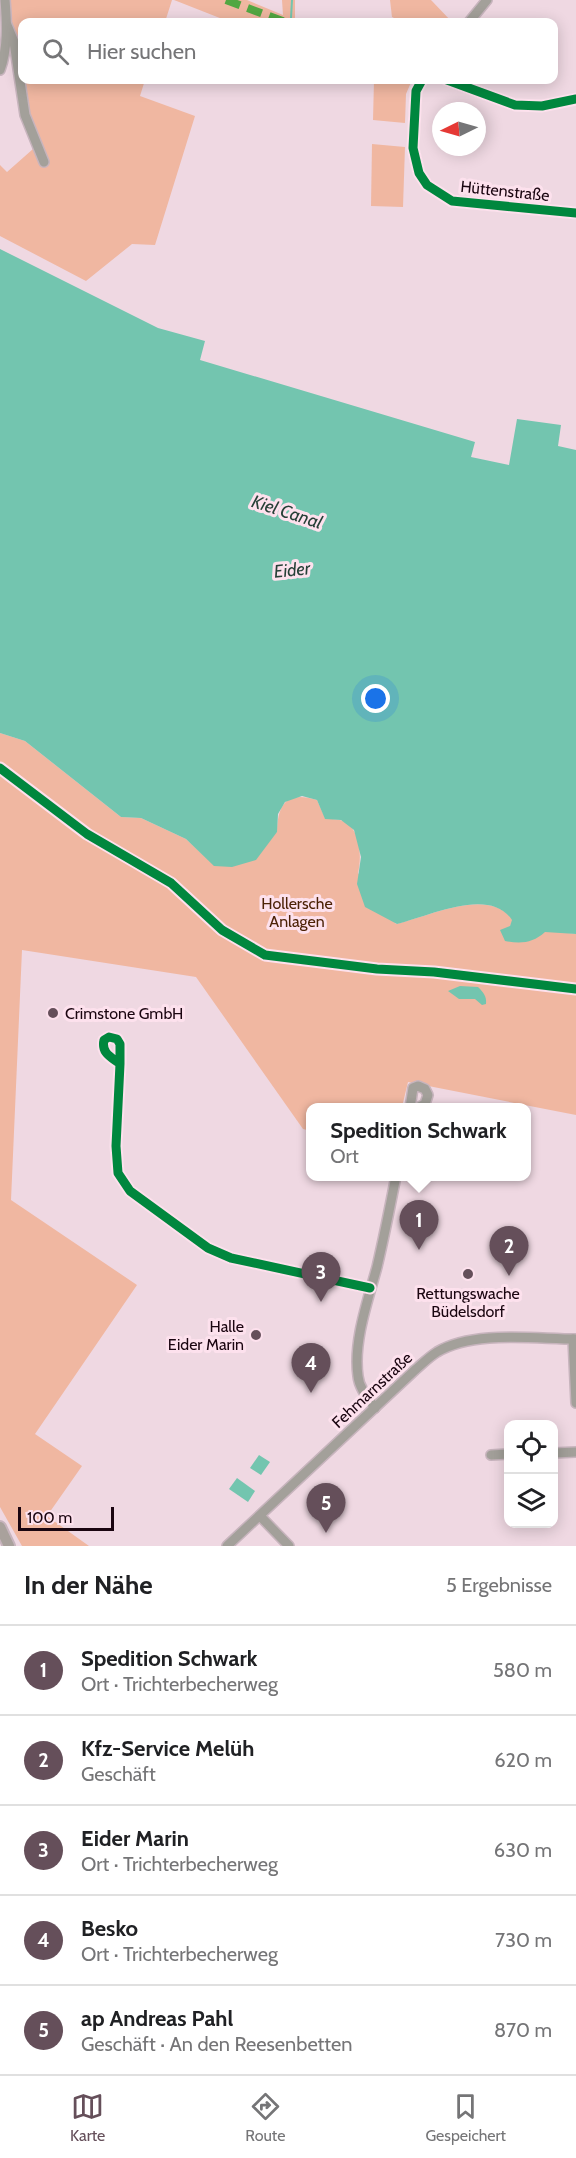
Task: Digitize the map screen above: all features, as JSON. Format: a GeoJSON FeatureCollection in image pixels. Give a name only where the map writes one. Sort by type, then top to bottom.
{"type":"FeatureCollection","features":[{"type":"Feature","properties":{"kind":"main road"},"geometry":{"type":"LineString","coordinates":[[0,1527],[9,1546]]}},
{"type":"Feature","properties":{"kind":"street"},"geometry":{"type":"LineString","coordinates":[[0,70],[4,59],[7,25],[5,0]]}},
{"type":"Feature","properties":{"kind":"street"},"geometry":{"type":"LineString","coordinates":[[472,18],[487,0]]}},
{"type":"Feature","properties":{"kind":"street"},"geometry":{"type":"LineString","coordinates":[[7,25],[14,42],[18,69]]}},
{"type":"Feature","properties":{"kind":"street"},"geometry":{"type":"LineString","coordinates":[[20,84],[25,115],[44,162]]}},
{"type":"Feature","properties":{"kind":"street","name":"Hüttenstraße"},"geometry":{"type":"LineString","coordinates":[[420,84],[416,91],[413,148],[419,173],[428,185],[452,201],[576,213]]}},
{"type":"Feature","properties":{"kind":"street"},"geometry":{"type":"LineString","coordinates":[[458,84],[515,105]]}},
{"type":"Feature","properties":{"kind":"street"},"geometry":{"type":"LineString","coordinates":[[120,1064],[116,1146],[118,1173],[130,1191],[208,1248],[231,1258],[370,1288]]}},
{"type":"Feature","properties":{"kind":"street"},"geometry":{"type":"LineString","coordinates":[[411,1103],[413,1088],[418,1086],[425,1089],[428,1095],[425,1103]]}},
{"type":"Feature","properties":{"kind":"street"},"geometry":{"type":"LineString","coordinates":[[375,1408],[362,1390],[358,1377],[358,1348],[395,1181]]}},
{"type":"Feature","properties":{"kind":"street","name":"Fehmarnstraße"},"geometry":{"type":"LineString","coordinates":[[227,1546],[432,1356],[455,1344],[477,1339],[574,1339]]}},
{"type":"Feature","properties":{"kind":"street"},"geometry":{"type":"LineString","coordinates":[[574,1339],[576,1403]]}},
{"type":"Feature","properties":{"kind":"street"},"geometry":{"type":"LineString","coordinates":[[558,1453],[576,1452]]}},
{"type":"Feature","properties":{"kind":"street"},"geometry":{"type":"LineString","coordinates":[[491,1455],[504,1454]]}},
{"type":"Feature","properties":{"kind":"street"},"geometry":{"type":"LineString","coordinates":[[260,1516],[289,1546]]}},
{"type":"Feature","properties":{"kind":"green space"},"geometry":{"type":"Polygon","coordinates":[[[9,0],[172,0],[166,18],[18,18],[18,59],[9,0]]]}},
{"type":"Feature","properties":{"kind":"green space"},"geometry":{"type":"Polygon","coordinates":[[[174,0],[247,0],[283,15],[282,0],[295,0],[295,18],[220,18],[174,0]]]}},
{"type":"Feature","properties":{"kind":"green space"},"geometry":{"type":"Polygon","coordinates":[[[390,0],[431,0],[448,18],[394,18],[390,0]]]}},
{"type":"Feature","properties":{"kind":"green space"},"geometry":{"type":"Polygon","coordinates":[[[23,84],[144,84],[140,96],[195,116],[155,245],[132,244],[86,281],[0,236],[0,165],[7,172],[33,149],[41,165],[27,114],[23,84]]]}},
{"type":"Feature","properties":{"kind":"green space"},"geometry":{"type":"Polygon","coordinates":[[[374,84],[410,84],[406,94],[405,123],[373,120],[374,84]]]}},
{"type":"Feature","properties":{"kind":"green space"},"geometry":{"type":"Polygon","coordinates":[[[372,144],[405,147],[403,207],[371,206],[372,144]]]}},
{"type":"Feature","properties":{"kind":"green space","name":"Hollersche Anlagen"},"geometry":{"type":"Polygon","coordinates":[[[0,733],[25,741],[121,817],[141,818],[186,839],[215,866],[277,832],[279,814],[286,802],[298,797],[307,798],[317,800],[325,818],[340,820],[352,828],[360,850],[358,873],[396,924],[474,904],[489,905],[502,910],[513,920],[510,926],[576,934],[576,1115],[531,1106],[531,1103],[515,1103],[408,1082],[403,1103],[306,1103],[306,1130],[303,1129],[196,977],[22,950],[11,1200],[137,1285],[35,1434],[82,1466],[47,1516],[89,1546],[22,1546],[0,1507],[0,733]]]}},
{"type":"Feature","properties":{"kind":"water"},"geometry":{"type":"Polygon","coordinates":[[[0,249],[158,328],[205,341],[200,360],[475,442],[471,457],[509,465],[517,419],[561,425],[558,446],[576,450],[576,934],[545,932],[526,942],[505,941],[500,930],[510,926],[512,920],[502,910],[489,905],[474,904],[397,924],[365,907],[357,884],[361,857],[354,830],[341,820],[325,819],[317,800],[302,796],[285,802],[278,814],[277,832],[256,860],[232,867],[214,866],[186,839],[141,818],[121,817],[25,741],[0,733],[0,249]]]}},
{"type":"Feature","properties":{"kind":"water"},"geometry":{"type":"Polygon","coordinates":[[[460,986],[478,987],[485,996],[486,1004],[482,1005],[475,999],[459,999],[448,991],[460,986]]]}},
{"type":"Feature","properties":{"kind":"water"},"geometry":{"type":"Polygon","coordinates":[[[259,1455],[270,1462],[261,1475],[250,1468],[259,1455]]]}},
{"type":"Feature","properties":{"kind":"water"},"geometry":{"type":"Polygon","coordinates":[[[237,1478],[255,1491],[248,1502],[229,1489],[237,1478]]]}},
{"type":"Feature","properties":{"kind":"waterway"},"geometry":{"type":"LineString","coordinates":[[291,18],[292,0]]}},
{"type":"Feature","properties":{"kind":"marked path"},"geometry":{"type":"LineString","coordinates":[[226,0],[274,18]]}},
{"type":"Feature","properties":{"kind":"cycle path"},"geometry":{"type":"LineString","coordinates":[[420,84],[416,91],[413,148],[419,173],[427,185],[452,201],[576,213]]}},
{"type":"Feature","properties":{"kind":"cycle path"},"geometry":{"type":"LineString","coordinates":[[458,84],[515,105],[542,106],[576,99]]}},
{"type":"Feature","properties":{"kind":"cycle path"},"geometry":{"type":"LineString","coordinates":[[0,768],[87,834],[171,883],[222,930],[265,955],[576,989]]}},
{"type":"Feature","properties":{"kind":"cycle path"},"geometry":{"type":"LineString","coordinates":[[120,1064],[104,1048],[104,1040],[109,1037],[117,1039],[120,1044],[120,1064],[116,1146],[118,1173],[130,1191],[208,1248],[231,1258],[370,1288]]}},
{"type":"Feature","properties":{"kind":"place","name":"Crimstone GmbH"},"geometry":{"type":"Point","coordinates":[53,1013]}},
{"type":"Feature","properties":{"kind":"place","name":"Spedition Schwark"},"geometry":{"type":"Point","coordinates":[419,1250]}},
{"type":"Feature","properties":{"kind":"place","name":"Rettungswache Büdelsdorf"},"geometry":{"type":"Point","coordinates":[468,1274]}},
{"type":"Feature","properties":{"kind":"place","name":"Kfz-Service Melüh"},"geometry":{"type":"Point","coordinates":[509,1276]}},
{"type":"Feature","properties":{"kind":"place","name":"Eider Marin"},"geometry":{"type":"Point","coordinates":[321,1302]}},
{"type":"Feature","properties":{"kind":"place","name":"Halle Eider Marin"},"geometry":{"type":"Point","coordinates":[256,1335]}},
{"type":"Feature","properties":{"kind":"place","name":"Besko"},"geometry":{"type":"Point","coordinates":[311,1393]}},
{"type":"Feature","properties":{"kind":"place","name":"ap Andreas Pahl"},"geometry":{"type":"Point","coordinates":[326,1533]}},
{"type":"Feature","properties":{"kind":"water label","name":"Kiel Canal"},"geometry":{"type":"Point","coordinates":[287,512]}},
{"type":"Feature","properties":{"kind":"water label","name":"Eider"},"geometry":{"type":"Point","coordinates":[292,570]}}]}
